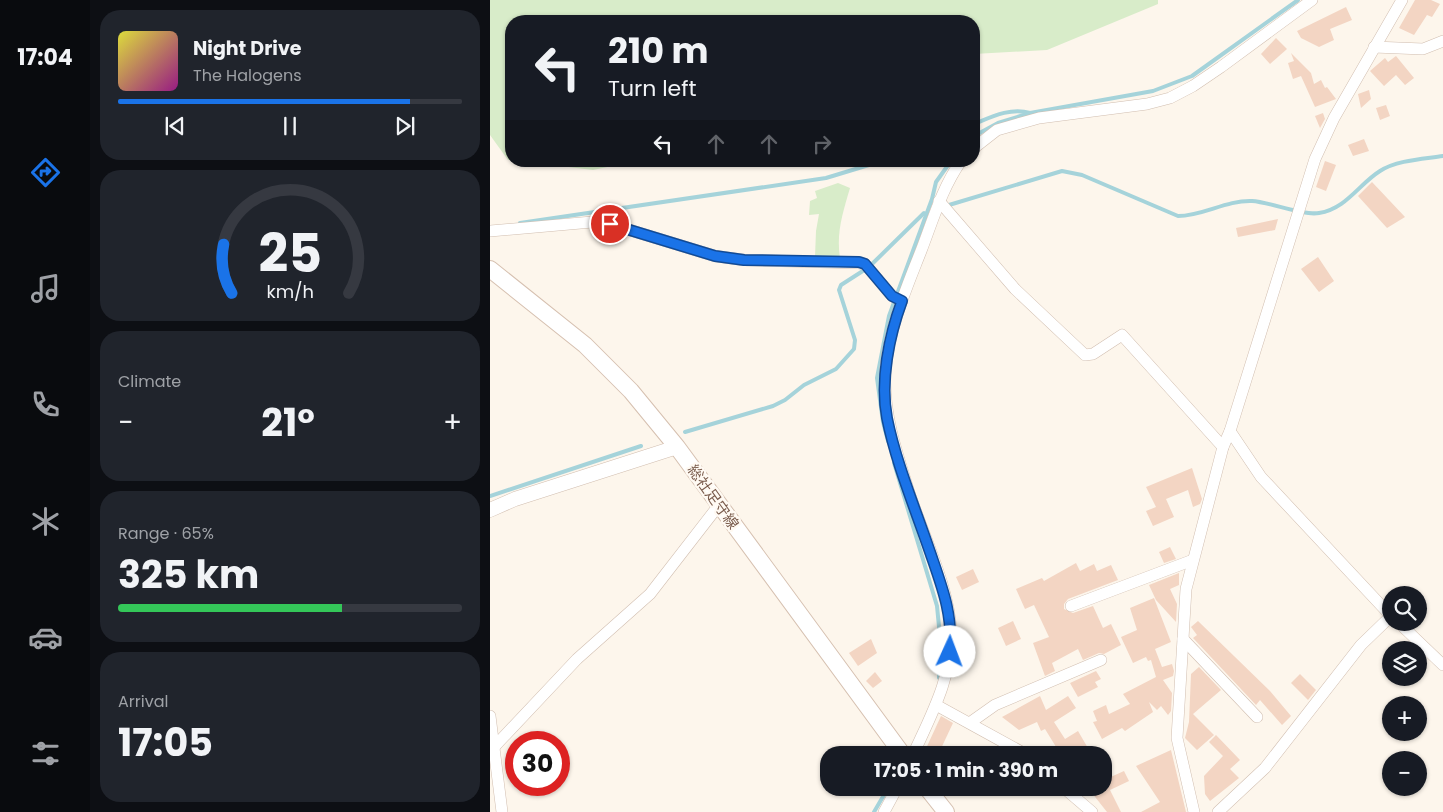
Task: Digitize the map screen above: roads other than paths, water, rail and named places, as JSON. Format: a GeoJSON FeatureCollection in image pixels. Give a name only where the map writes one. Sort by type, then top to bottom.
{"type":"FeatureCollection","features":[{"type":"Feature","properties":{"kind":"main road","name":"総社足守線"},"geometry":{"type":"LineString","coordinates":[[490,270],[566,329],[600,359],[631,391],[677,447],[896,746]]}},
{"type":"Feature","properties":{"kind":"main road"},"geometry":{"type":"LineString","coordinates":[[934,796],[946,812]]}},
{"type":"Feature","properties":{"kind":"street"},"geometry":{"type":"LineString","coordinates":[[980,143],[997,130],[1039,118],[1147,104],[1170,98],[1193,86],[1221,67],[1312,0]]}},
{"type":"Feature","properties":{"kind":"street"},"geometry":{"type":"LineString","coordinates":[[1194,812],[1177,738],[1186,589],[1193,560],[1223,447],[1230,431],[1295,224],[1298,208],[1315,159],[1334,118],[1402,0]]}},
{"type":"Feature","properties":{"kind":"street"},"geometry":{"type":"LineString","coordinates":[[1374,47],[1423,49],[1443,41]]}},
{"type":"Feature","properties":{"kind":"street"},"geometry":{"type":"LineString","coordinates":[[918,746],[949,671],[951,634],[948,606],[909,492],[887,417],[885,380],[897,299],[950,178],[958,167]]}},
{"type":"Feature","properties":{"kind":"street"},"geometry":{"type":"LineString","coordinates":[[939,202],[1015,289],[1086,356],[1122,335],[1223,447]]}},
{"type":"Feature","properties":{"kind":"street"},"geometry":{"type":"LineString","coordinates":[[490,231],[592,222],[610,224],[715,256],[744,260],[868,267],[897,299]]}},
{"type":"Feature","properties":{"kind":"street"},"geometry":{"type":"LineString","coordinates":[[1230,431],[1261,477],[1382,606]]}},
{"type":"Feature","properties":{"kind":"street"},"geometry":{"type":"LineString","coordinates":[[490,510],[515,499],[677,447]]}},
{"type":"Feature","properties":{"kind":"street"},"geometry":{"type":"LineString","coordinates":[[494,746],[576,659],[650,594],[719,505]]}},
{"type":"Feature","properties":{"kind":"street"},"geometry":{"type":"LineString","coordinates":[[1070,606],[1193,560]]}},
{"type":"Feature","properties":{"kind":"street"},"geometry":{"type":"LineString","coordinates":[[1218,812],[1265,768],[1361,644],[1382,624]]}},
{"type":"Feature","properties":{"kind":"street"},"geometry":{"type":"LineString","coordinates":[[1407,631],[1443,665]]}},
{"type":"Feature","properties":{"kind":"street"},"geometry":{"type":"LineString","coordinates":[[1183,639],[1257,717]]}},
{"type":"Feature","properties":{"kind":"street"},"geometry":{"type":"LineString","coordinates":[[971,722],[995,705],[1102,660]]}},
{"type":"Feature","properties":{"kind":"street"},"geometry":{"type":"LineString","coordinates":[[936,705],[971,722],[1012,746]]}},
{"type":"Feature","properties":{"kind":"street"},"geometry":{"type":"LineString","coordinates":[[490,716],[501,810]]}},
{"type":"Feature","properties":{"kind":"street"},"geometry":{"type":"LineString","coordinates":[[884,812],[893,796]]}},
{"type":"Feature","properties":{"kind":"street"},"geometry":{"type":"LineString","coordinates":[[1073,796],[1092,812]]}},
{"type":"Feature","properties":{"kind":"street"},"geometry":{"type":"LineString","coordinates":[[490,799],[501,810]]}},
{"type":"Feature","properties":{"kind":"waterway"},"geometry":{"type":"LineString","coordinates":[[980,133],[998,123],[1030,113],[1153,91],[1192,76],[1298,0]]}},
{"type":"Feature","properties":{"kind":"waterway"},"geometry":{"type":"LineString","coordinates":[[980,122],[1008,112],[1023,111],[1030,113]]}},
{"type":"Feature","properties":{"kind":"waterway"},"geometry":{"type":"LineString","coordinates":[[949,205],[1062,171],[1082,175],[1178,216],[1196,214],[1242,201],[1268,204],[1304,213],[1319,213],[1337,207],[1372,176],[1387,167],[1411,160],[1443,156]]}},
{"type":"Feature","properties":{"kind":"waterway"},"geometry":{"type":"LineString","coordinates":[[520,223],[826,178],[862,167]]}},
{"type":"Feature","properties":{"kind":"waterway"},"geometry":{"type":"LineString","coordinates":[[888,441],[883,422],[877,378],[889,316],[932,199],[936,182],[947,167]]}},
{"type":"Feature","properties":{"kind":"waterway"},"geometry":{"type":"LineString","coordinates":[[685,432],[773,406],[785,400],[804,385],[836,369],[854,349],[855,340],[839,290],[841,285],[869,267],[924,213]]}},
{"type":"Feature","properties":{"kind":"waterway"},"geometry":{"type":"LineString","coordinates":[[490,496],[641,446]]}},
{"type":"Feature","properties":{"kind":"waterway"},"geometry":{"type":"LineString","coordinates":[[894,463],[937,606],[941,647],[939,678]]}},
{"type":"Feature","properties":{"kind":"waterway"},"geometry":{"type":"LineString","coordinates":[[874,812],[883,796]]}}]}
